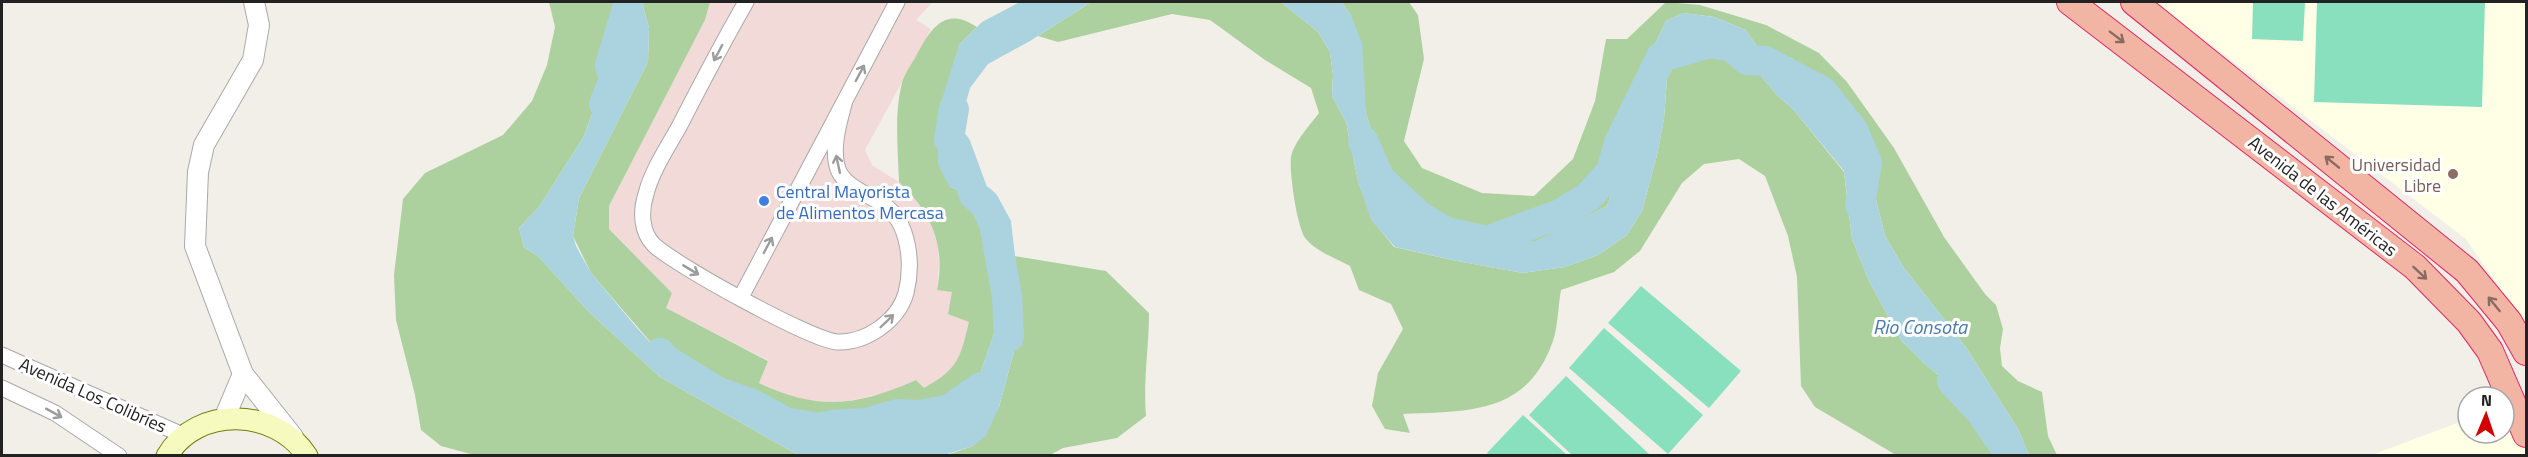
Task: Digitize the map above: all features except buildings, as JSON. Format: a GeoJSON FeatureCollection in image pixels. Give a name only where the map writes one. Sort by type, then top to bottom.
{"type":"FeatureCollection","features":[{"type":"Feature","properties":{"kind":"highway","name":"Avenida de las Américas"},"geometry":{"type":"LineString","coordinates":[[2070,2],[2415,267],[2469,322],[2490,351],[2526,434]]}},
{"type":"Feature","properties":{"kind":"highway","name":"Avenida de las Américas"},"geometry":{"type":"LineString","coordinates":[[2134,2],[2467,272],[2509,322],[2526,352]]}},
{"type":"Feature","properties":{"kind":"main road"},"geometry":{"type":"LineString","coordinates":[[167,456],[185,436],[197,428],[224,419],[252,419],[279,429],[304,451]]}},
{"type":"Feature","properties":{"kind":"street"},"geometry":{"type":"LineString","coordinates":[[254,2],[259,25],[253,60],[204,146],[198,172],[195,246],[243,374],[304,451]]}},
{"type":"Feature","properties":{"kind":"street"},"geometry":{"type":"LineString","coordinates":[[745,2],[654,174],[643,207],[645,234],[654,244],[691,270],[806,332],[835,342],[851,341],[868,335],[886,324],[897,310],[905,294],[909,275],[906,239],[899,220],[887,207],[842,178],[837,166],[836,150],[844,104]]}},
{"type":"Feature","properties":{"kind":"street"},"geometry":{"type":"LineString","coordinates":[[741,297],[897,2]]}},
{"type":"Feature","properties":{"kind":"street","name":"Avenida Los Colibríes"},"geometry":{"type":"LineString","coordinates":[[2,355],[185,436]]}},
{"type":"Feature","properties":{"kind":"street"},"geometry":{"type":"LineString","coordinates":[[224,419],[243,374]]}},
{"type":"Feature","properties":{"kind":"street","name":"Avenida Los Colibríes"},"geometry":{"type":"LineString","coordinates":[[2,388],[56,413],[119,456]]}},
{"type":"Feature","properties":{"kind":"shaded area","name":"Central Mayorista de Alimentos Mercasa"},"geometry":{"type":"Polygon","coordinates":[[[710,2],[933,2],[916,20],[931,29],[865,150],[872,165],[899,182],[914,196],[929,217],[938,246],[937,289],[952,291],[970,322],[962,353],[946,376],[924,388],[916,380],[884,394],[847,401],[813,402],[786,396],[759,383],[768,360],[665,308],[672,293],[609,229],[609,206],[705,20],[710,2]]]}},
{"type":"Feature","properties":{"kind":"shaded area","name":"Universidad Libre"},"geometry":{"type":"Polygon","coordinates":[[[2155,2],[2526,2],[2526,335],[2520,319],[2466,239],[2155,2]]]}},
{"type":"Feature","properties":{"kind":"shaded area"},"geometry":{"type":"Polygon","coordinates":[[[2516,421],[2526,434],[2526,455],[2376,456],[2377,453],[2456,423],[2456,445],[2516,445],[2516,421]]]}},
{"type":"Feature","properties":{"kind":"green space"},"geometry":{"type":"Polygon","coordinates":[[[549,2],[620,2],[616,44],[584,136],[539,207],[519,228],[524,247],[539,257],[589,312],[660,377],[798,455],[478,456],[441,446],[421,430],[415,395],[396,320],[394,275],[403,199],[425,173],[503,135],[532,101],[547,65],[555,27],[549,2]]]}},
{"type":"Feature","properties":{"kind":"green space"},"geometry":{"type":"Polygon","coordinates":[[[642,2],[710,2],[705,20],[609,206],[609,229],[672,293],[666,308],[768,361],[759,383],[800,398],[819,401],[856,400],[895,389],[916,380],[924,388],[951,369],[960,354],[969,322],[948,314],[952,292],[937,290],[939,258],[933,230],[920,205],[899,182],[897,120],[903,80],[920,48],[938,24],[955,18],[977,27],[959,45],[949,186],[984,203],[994,223],[1007,296],[980,374],[948,410],[918,415],[859,415],[818,428],[776,418],[752,404],[694,379],[659,352],[591,273],[573,236],[579,198],[648,62],[649,28],[642,2]]]}},
{"type":"Feature","properties":{"kind":"green space"},"geometry":{"type":"Polygon","coordinates":[[[1091,2],[1281,2],[1318,32],[1330,52],[1333,75],[1332,96],[1346,122],[1358,181],[1372,220],[1394,247],[1523,273],[1565,267],[1598,255],[1627,235],[1642,211],[1664,119],[1667,78],[1677,60],[1692,48],[1710,43],[1732,47],[1793,109],[1844,172],[1852,239],[1869,281],[1901,340],[1980,411],[2004,455],[1896,455],[1815,407],[1801,386],[1797,277],[1788,236],[1765,176],[1739,159],[1704,164],[1682,183],[1640,251],[1614,272],[1561,290],[1555,335],[1542,365],[1528,383],[1512,396],[1473,409],[1403,414],[1410,433],[1385,429],[1372,406],[1378,373],[1403,329],[1391,304],[1359,290],[1350,266],[1310,244],[1303,233],[1297,212],[1292,186],[1291,157],[1299,140],[1319,113],[1311,88],[1265,60],[1210,20],[1172,14],[1058,42],[1038,36],[1091,2]]]}},
{"type":"Feature","properties":{"kind":"green space"},"geometry":{"type":"Polygon","coordinates":[[[1341,2],[1409,2],[1418,15],[1424,59],[1404,141],[1422,168],[1482,193],[1534,196],[1573,159],[1595,101],[1606,39],[1627,39],[1666,2],[1700,5],[1766,25],[1819,53],[1847,82],[1894,148],[1944,237],[1985,294],[1996,305],[2003,329],[2000,348],[2002,366],[2018,381],[2042,392],[2048,436],[2057,455],[2029,455],[2018,429],[1965,346],[1904,268],[1885,236],[1867,163],[1843,117],[1792,58],[1758,48],[1746,30],[1714,17],[1683,13],[1666,21],[1641,73],[1630,139],[1607,206],[1537,241],[1487,241],[1446,232],[1392,205],[1380,179],[1375,144],[1366,113],[1351,15],[1341,2]]]}},
{"type":"Feature","properties":{"kind":"green space"},"geometry":{"type":"Polygon","coordinates":[[[2253,2],[2305,2],[2303,41],[2252,39],[2253,2]]]}},
{"type":"Feature","properties":{"kind":"green space"},"geometry":{"type":"Polygon","coordinates":[[[2317,2],[2485,2],[2482,107],[2314,102],[2317,2]]]}},
{"type":"Feature","properties":{"kind":"green space"},"geometry":{"type":"Polygon","coordinates":[[[1014,256],[1106,271],[1149,313],[1146,416],[1117,438],[1063,448],[1050,455],[944,456],[973,446],[999,407],[1019,333],[1014,256]]]}},
{"type":"Feature","properties":{"kind":"green space"},"geometry":{"type":"Polygon","coordinates":[[[1641,286],[1741,371],[1709,408],[1608,323],[1641,286]]]}},
{"type":"Feature","properties":{"kind":"green space"},"geometry":{"type":"Polygon","coordinates":[[[1604,328],[1703,415],[1668,454],[1569,368],[1604,328]]]}},
{"type":"Feature","properties":{"kind":"green space"},"geometry":{"type":"Polygon","coordinates":[[[1566,376],[1650,455],[1572,455],[1529,415],[1566,376]]]}},
{"type":"Feature","properties":{"kind":"green space"},"geometry":{"type":"Polygon","coordinates":[[[1523,415],[1567,455],[1490,456],[1487,453],[1523,415]]]}},
{"type":"Feature","properties":{"kind":"water"},"geometry":{"type":"Polygon","coordinates":[[[620,2],[642,2],[649,28],[648,62],[579,198],[573,236],[576,246],[591,273],[637,328],[659,352],[694,379],[752,404],[776,418],[818,428],[859,415],[918,415],[948,410],[980,374],[1007,296],[994,222],[984,203],[949,186],[938,164],[938,112],[959,45],[982,22],[1020,2],[1091,2],[1030,41],[988,64],[970,88],[961,120],[956,146],[965,165],[978,182],[998,197],[1011,221],[1017,274],[1019,333],[999,407],[986,436],[973,446],[944,455],[798,455],[660,377],[589,312],[539,257],[524,247],[519,228],[539,207],[584,136],[616,44],[620,2]]]}},
{"type":"Feature","properties":{"kind":"water","name":"Rio Consota"},"geometry":{"type":"Polygon","coordinates":[[[1281,2],[1341,2],[1351,15],[1362,43],[1366,113],[1375,144],[1380,179],[1392,205],[1446,232],[1487,241],[1536,241],[1607,206],[1630,139],[1641,73],[1666,21],[1683,13],[1714,17],[1746,30],[1758,48],[1792,58],[1843,117],[1867,163],[1885,236],[1904,268],[1965,346],[2018,429],[2029,455],[2004,455],[1980,411],[1901,340],[1869,281],[1852,239],[1844,171],[1793,109],[1732,47],[1710,43],[1692,48],[1677,60],[1667,78],[1664,119],[1642,211],[1627,235],[1598,255],[1565,267],[1523,273],[1395,247],[1371,220],[1358,181],[1346,122],[1332,96],[1333,75],[1330,52],[1318,32],[1281,2]]]}},
{"type":"Feature","properties":{"kind":"waterway"},"geometry":{"type":"LineString","coordinates":[[604,104],[614,79],[610,65],[629,2]]}},
{"type":"Feature","properties":{"kind":"waterway"},"geometry":{"type":"LineString","coordinates":[[1363,141],[1380,179],[1418,215],[1446,232],[1487,241],[1560,214],[1588,197],[1611,172],[1619,143],[1661,57],[1710,43],[1732,47],[1747,60],[1765,61],[1822,91],[1853,130],[1867,163],[1860,205]]}},
{"type":"Feature","properties":{"kind":"waterway"},"geometry":{"type":"LineString","coordinates":[[954,109],[949,139],[956,146],[974,195],[984,203],[994,223],[1007,296],[1009,337]]}},
{"type":"Feature","properties":{"kind":"waterway"},"geometry":{"type":"LineString","coordinates":[[660,353],[666,360],[718,392],[752,404],[785,422],[818,428],[866,423],[898,414],[918,415],[948,410],[981,387]]}},
{"type":"Feature","properties":{"kind":"waterway"},"geometry":{"type":"LineString","coordinates":[[1952,381],[1980,411],[2011,456]]}},
{"type":"Feature","properties":{"kind":"place","name":"Universidad Libre"},"geometry":{"type":"Point","coordinates":[2453,174]}},
{"type":"Feature","properties":{"kind":"place","name":"Central Mayorista de Alimentos Mercasa"},"geometry":{"type":"Point","coordinates":[764,201]}}]}
